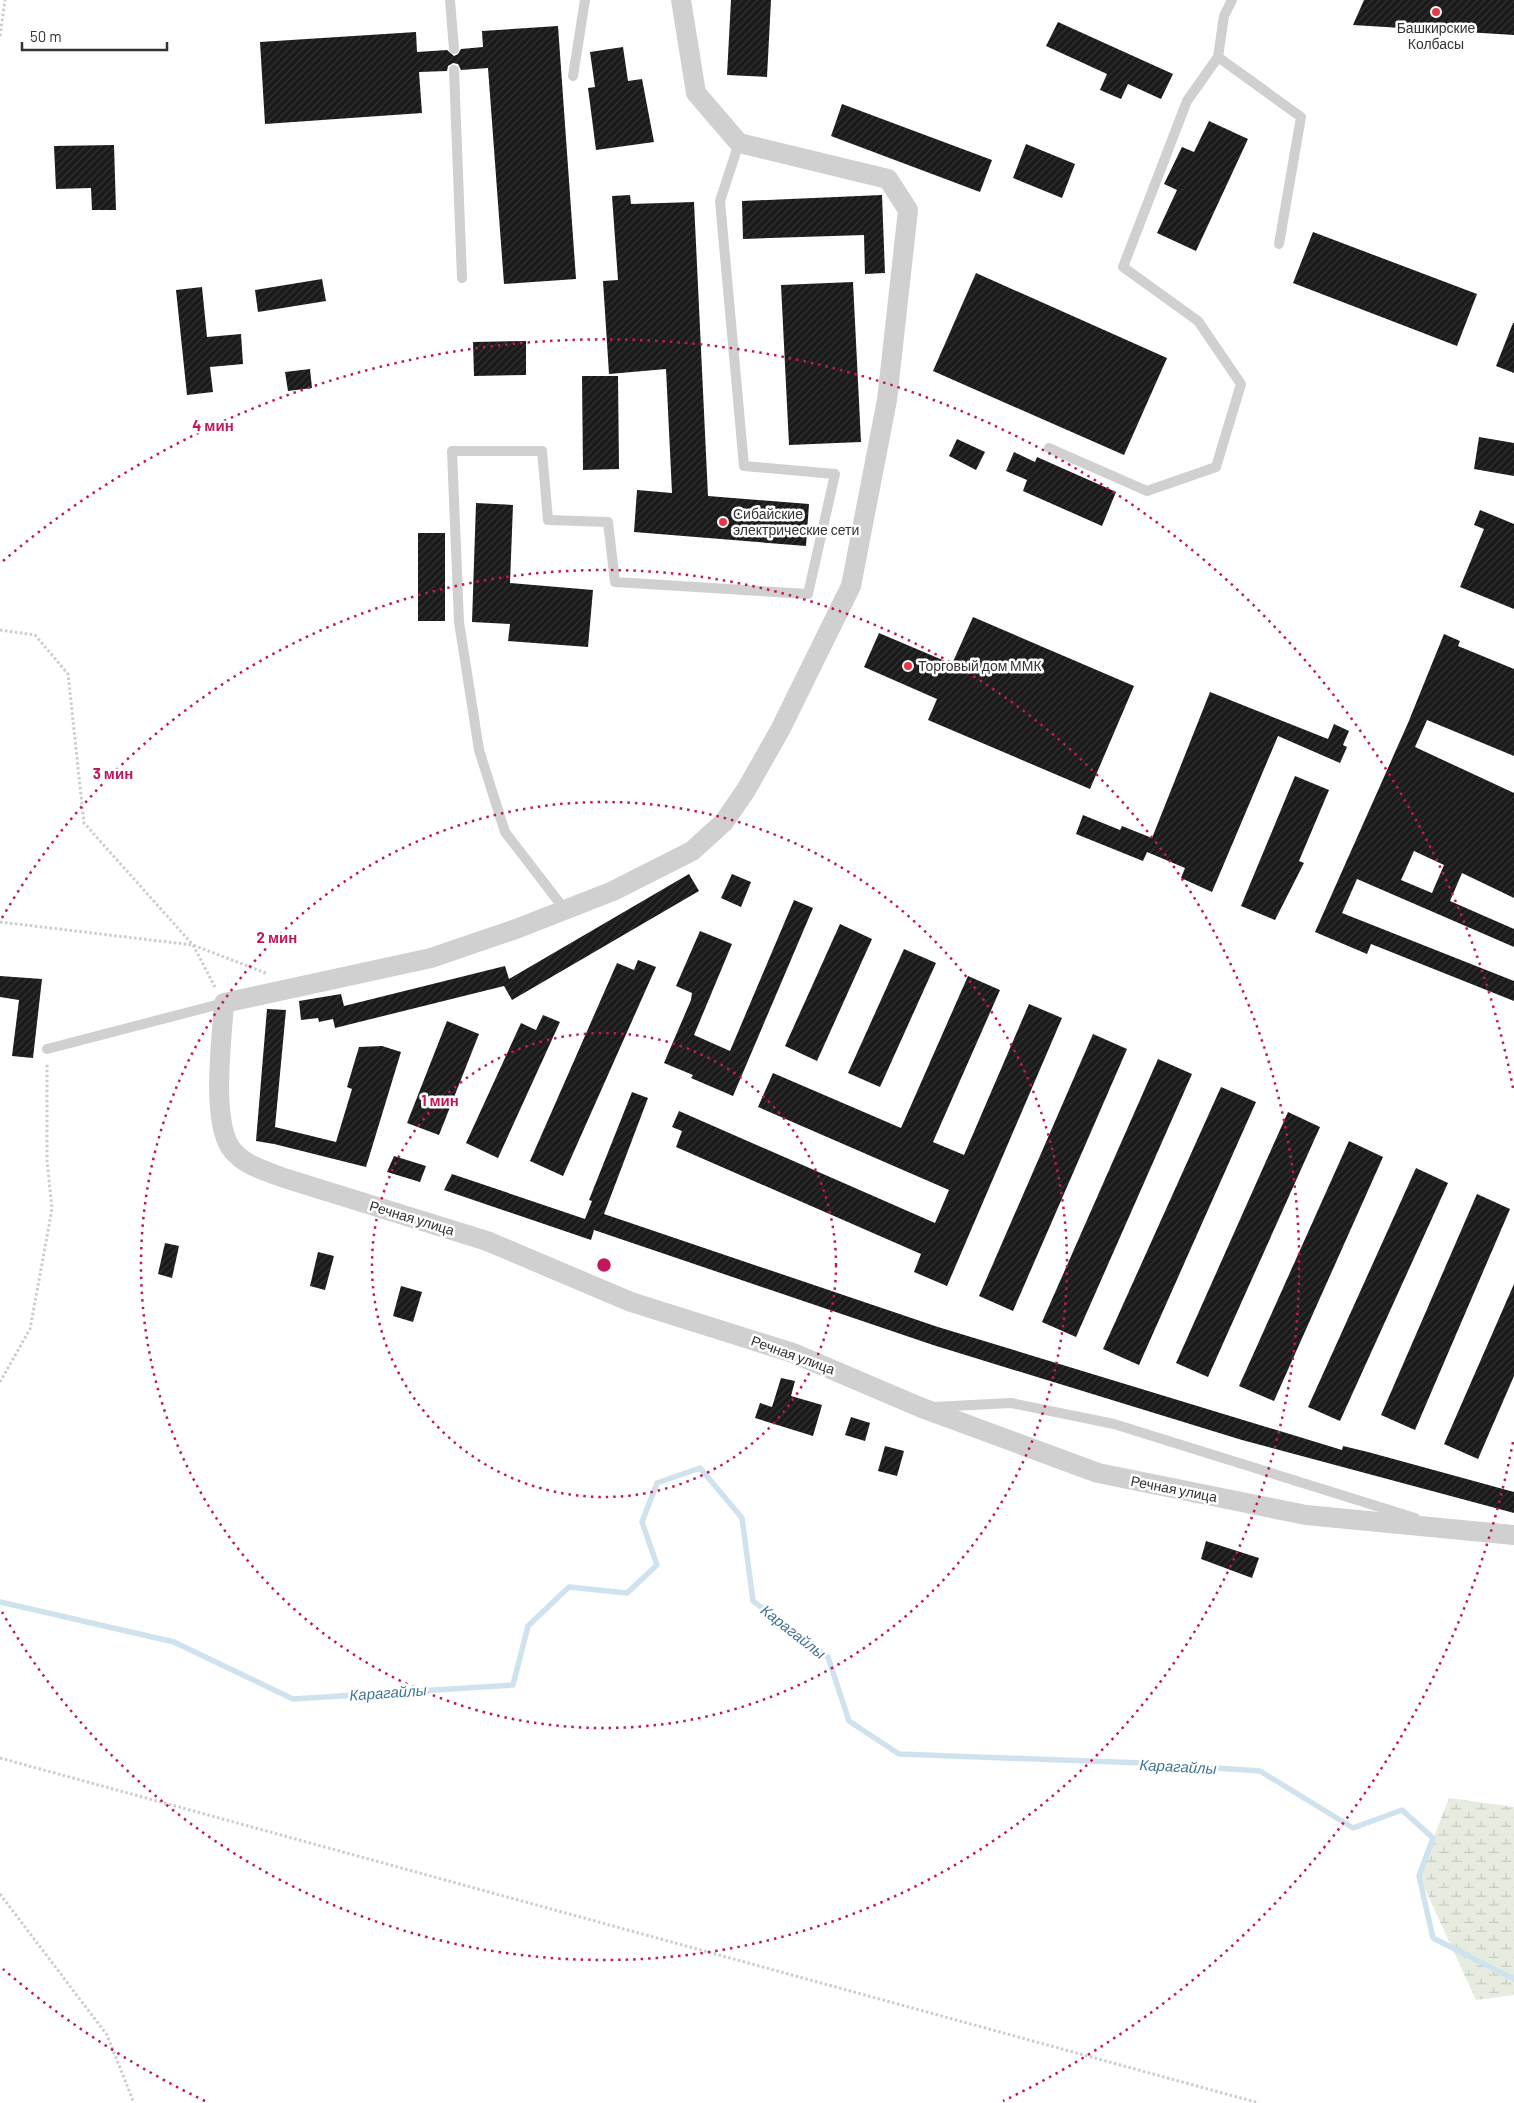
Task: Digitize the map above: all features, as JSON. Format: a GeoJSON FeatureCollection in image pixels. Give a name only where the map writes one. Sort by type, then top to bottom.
{"type":"FeatureCollection","features":[{"type":"Feature","properties":{"kind":"street"},"geometry":{"type":"LineString","coordinates":[[224,1003],[430,958],[613,891],[692,851],[724,822],[746,790],[780,730],[851,586],[887,400],[908,210],[888,179],[739,143],[696,93],[681,0]]}},
{"type":"Feature","properties":{"kind":"street","name":"Речная улица"},"geometry":{"type":"LineString","coordinates":[[224,1003],[219,1101],[222,1132],[233,1151],[251,1165],[284,1178],[487,1241],[631,1302],[793,1353],[922,1408],[1098,1473],[1306,1515],[1444,1527],[1514,1536]]}},
{"type":"Feature","properties":{"kind":"lane"},"geometry":{"type":"LineString","coordinates":[[450,0],[454,49]]}},
{"type":"Feature","properties":{"kind":"lane"},"geometry":{"type":"LineString","coordinates":[[573,76],[586,0]]}},
{"type":"Feature","properties":{"kind":"lane"},"geometry":{"type":"LineString","coordinates":[[1049,448],[1147,491],[1216,466],[1242,384],[1198,321],[1123,267],[1188,101],[1218,57],[1224,16],[1232,0]]}},
{"type":"Feature","properties":{"kind":"lane"},"geometry":{"type":"LineString","coordinates":[[1218,57],[1301,118],[1279,244]]}},
{"type":"Feature","properties":{"kind":"lane"},"geometry":{"type":"LineString","coordinates":[[454,70],[462,278]]}},
{"type":"Feature","properties":{"kind":"lane"},"geometry":{"type":"LineString","coordinates":[[565,910],[505,832],[479,750],[459,622],[452,451],[542,452],[548,520],[608,522],[615,582],[808,594],[835,474],[744,466],[720,201],[739,143]]}},
{"type":"Feature","properties":{"kind":"lane"},"geometry":{"type":"LineString","coordinates":[[47,1049],[224,1003]]}},
{"type":"Feature","properties":{"kind":"lane"},"geometry":{"type":"LineString","coordinates":[[922,1408],[1011,1403],[1114,1424],[1444,1527]]}},
{"type":"Feature","properties":{"kind":"path"},"geometry":{"type":"LineString","coordinates":[[0,36],[5,0]]}},
{"type":"Feature","properties":{"kind":"path"},"geometry":{"type":"LineString","coordinates":[[0,630],[35,635],[68,674],[84,823],[193,945],[224,1003]]}},
{"type":"Feature","properties":{"kind":"path"},"geometry":{"type":"LineString","coordinates":[[0,922],[193,945],[301,986]]}},
{"type":"Feature","properties":{"kind":"path"},"geometry":{"type":"LineString","coordinates":[[0,1382],[30,1329],[52,1210],[47,1160],[47,1049]]}},
{"type":"Feature","properties":{"kind":"path"},"geometry":{"type":"LineString","coordinates":[[0,1758],[1259,2103]]}},
{"type":"Feature","properties":{"kind":"path"},"geometry":{"type":"LineString","coordinates":[[0,1894],[107,2035],[134,2103]]}},
{"type":"Feature","properties":{"kind":"green space"},"geometry":{"type":"Polygon","coordinates":[[[1449,1798],[1514,1807],[1514,1995],[1476,2000],[1419,1876],[1449,1798]]]}},
{"type":"Feature","properties":{"kind":"building"},"geometry":{"type":"Polygon","coordinates":[[[731,0],[771,0],[767,77],[727,75],[731,0]]]}},
{"type":"Feature","properties":{"kind":"building","name":"Башкирские Колбасы"},"geometry":{"type":"Polygon","coordinates":[[[1364,0],[1514,0],[1514,35],[1353,25],[1364,0]]]}},
{"type":"Feature","properties":{"kind":"building"},"geometry":{"type":"Polygon","coordinates":[[[1058,22],[1173,74],[1161,99],[1128,84],[1121,99],[1100,90],[1107,74],[1046,46],[1058,22]]]}},
{"type":"Feature","properties":{"kind":"building"},"geometry":{"type":"Polygon","coordinates":[[[558,26],[576,279],[504,284],[488,68],[461,70],[458,64],[453,63],[448,66],[447,71],[419,72],[422,113],[265,124],[260,42],[416,32],[417,52],[447,50],[454,56],[461,49],[483,47],[482,31],[558,26]]]}},
{"type":"Feature","properties":{"kind":"building"},"geometry":{"type":"Polygon","coordinates":[[[623,47],[628,81],[642,79],[654,142],[596,150],[588,88],[595,87],[590,52],[623,47]]]}},
{"type":"Feature","properties":{"kind":"building"},"geometry":{"type":"Polygon","coordinates":[[[842,104],[992,160],[980,192],[831,136],[842,104]]]}},
{"type":"Feature","properties":{"kind":"building"},"geometry":{"type":"Polygon","coordinates":[[[1209,121],[1248,139],[1196,251],[1157,233],[1177,190],[1164,184],[1182,147],[1194,152],[1209,121]]]}},
{"type":"Feature","properties":{"kind":"building"},"geometry":{"type":"Polygon","coordinates":[[[1026,144],[1075,164],[1062,198],[1013,178],[1026,144]]]}},
{"type":"Feature","properties":{"kind":"building"},"geometry":{"type":"Polygon","coordinates":[[[114,145],[116,210],[92,210],[91,188],[56,189],[54,146],[114,145]]]}},
{"type":"Feature","properties":{"kind":"building"},"geometry":{"type":"Polygon","coordinates":[[[630,195],[631,204],[694,202],[708,496],[809,504],[806,546],[634,532],[637,490],[672,493],[666,369],[609,374],[603,281],[618,280],[612,196],[630,195]]]}},
{"type":"Feature","properties":{"kind":"building"},"geometry":{"type":"Polygon","coordinates":[[[882,195],[885,273],[865,274],[864,235],[743,239],[742,201],[882,195]]]}},
{"type":"Feature","properties":{"kind":"building"},"geometry":{"type":"Polygon","coordinates":[[[1313,232],[1477,294],[1457,346],[1293,283],[1313,232]]]}},
{"type":"Feature","properties":{"kind":"building"},"geometry":{"type":"Polygon","coordinates":[[[976,273],[1167,358],[1124,455],[933,371],[976,273]]]}},
{"type":"Feature","properties":{"kind":"building"},"geometry":{"type":"Polygon","coordinates":[[[322,279],[326,301],[258,312],[255,290],[322,279]]]}},
{"type":"Feature","properties":{"kind":"building"},"geometry":{"type":"Polygon","coordinates":[[[853,282],[861,442],[789,445],[781,285],[853,282]]]}},
{"type":"Feature","properties":{"kind":"building"},"geometry":{"type":"Polygon","coordinates":[[[202,287],[207,337],[241,334],[243,364],[210,367],[213,392],[187,395],[176,290],[202,287]]]}},
{"type":"Feature","properties":{"kind":"building"},"geometry":{"type":"Polygon","coordinates":[[[1514,323],[1514,373],[1496,366],[1514,323]]]}},
{"type":"Feature","properties":{"kind":"building"},"geometry":{"type":"Polygon","coordinates":[[[526,341],[526,375],[474,376],[473,342],[526,341]]]}},
{"type":"Feature","properties":{"kind":"building"},"geometry":{"type":"Polygon","coordinates":[[[310,369],[312,388],[288,391],[285,372],[310,369]]]}},
{"type":"Feature","properties":{"kind":"building"},"geometry":{"type":"Polygon","coordinates":[[[582,376],[618,376],[619,469],[583,470],[582,376]]]}},
{"type":"Feature","properties":{"kind":"building"},"geometry":{"type":"Polygon","coordinates":[[[1479,437],[1514,443],[1514,476],[1474,469],[1479,437]]]}},
{"type":"Feature","properties":{"kind":"building"},"geometry":{"type":"Polygon","coordinates":[[[957,439],[985,452],[976,470],[949,456],[957,439]]]}},
{"type":"Feature","properties":{"kind":"building"},"geometry":{"type":"Polygon","coordinates":[[[1014,452],[1035,462],[1037,457],[1116,492],[1102,526],[1023,491],[1027,480],[1006,471],[1014,452]]]}},
{"type":"Feature","properties":{"kind":"building"},"geometry":{"type":"Polygon","coordinates":[[[476,503],[513,505],[510,583],[593,590],[588,647],[508,641],[510,624],[472,622],[476,503]]]}},
{"type":"Feature","properties":{"kind":"building"},"geometry":{"type":"Polygon","coordinates":[[[1480,510],[1514,524],[1514,609],[1460,587],[1484,529],[1474,525],[1480,510]]]}},
{"type":"Feature","properties":{"kind":"building"},"geometry":{"type":"Polygon","coordinates":[[[418,533],[445,533],[445,621],[418,621],[418,533]]]}},
{"type":"Feature","properties":{"kind":"building"},"geometry":{"type":"Polygon","coordinates":[[[973,617],[1134,686],[1090,789],[928,720],[937,699],[864,667],[879,633],[952,664],[973,617]]]}},
{"type":"Feature","properties":{"kind":"building"},"geometry":{"type":"Polygon","coordinates":[[[1444,634],[1460,641],[1458,646],[1514,669],[1514,756],[1427,720],[1415,747],[1514,793],[1514,898],[1462,873],[1450,901],[1514,929],[1514,947],[1357,879],[1342,913],[1514,981],[1514,1001],[1371,944],[1367,954],[1315,932],[1408,723],[1444,634]],[[1414,851],[1401,880],[1432,893],[1444,865],[1414,851]]]}},
{"type":"Feature","properties":{"kind":"building"},"geometry":{"type":"Polygon","coordinates":[[[1210,692],[1328,739],[1334,724],[1349,731],[1343,745],[1347,747],[1340,763],[1278,736],[1212,892],[1181,878],[1185,868],[1147,852],[1143,861],[1076,834],[1083,815],[1120,830],[1122,826],[1152,838],[1210,692]]]}},
{"type":"Feature","properties":{"kind":"building"},"geometry":{"type":"Polygon","coordinates":[[[1295,776],[1329,790],[1299,861],[1304,863],[1275,920],[1241,906],[1295,776]]]}},
{"type":"Feature","properties":{"kind":"building"},"geometry":{"type":"Polygon","coordinates":[[[689,874],[699,891],[512,1000],[504,986],[335,1028],[333,1019],[319,1022],[318,1018],[301,1020],[299,1001],[341,994],[344,1006],[505,966],[509,979],[689,874]]]}},
{"type":"Feature","properties":{"kind":"building"},"geometry":{"type":"Polygon","coordinates":[[[732,874],[751,882],[741,907],[721,898],[732,874]]]}},
{"type":"Feature","properties":{"kind":"building"},"geometry":{"type":"Polygon","coordinates":[[[794,900],[813,908],[733,1096],[691,1078],[693,1075],[664,1063],[691,1000],[692,993],[676,986],[700,931],[732,944],[694,1035],[730,1051],[794,900]]]}},
{"type":"Feature","properties":{"kind":"building"},"geometry":{"type":"Polygon","coordinates":[[[840,924],[872,939],[817,1061],[785,1046],[840,924]]]}},
{"type":"Feature","properties":{"kind":"building"},"geometry":{"type":"Polygon","coordinates":[[[904,949],[936,963],[880,1087],[848,1073],[904,949]]]}},
{"type":"Feature","properties":{"kind":"building"},"geometry":{"type":"Polygon","coordinates":[[[638,960],[656,967],[563,1176],[530,1161],[617,963],[634,970],[638,960]]]}},
{"type":"Feature","properties":{"kind":"building"},"geometry":{"type":"Polygon","coordinates":[[[0,976],[42,979],[33,1058],[12,1056],[19,1000],[0,997],[0,976]]]}},
{"type":"Feature","properties":{"kind":"building"},"geometry":{"type":"Polygon","coordinates":[[[968,976],[1000,990],[933,1142],[964,1155],[1029,1004],[1062,1018],[947,1286],[914,1272],[921,1254],[676,1147],[682,1131],[672,1127],[679,1111],[935,1223],[949,1190],[758,1107],[773,1073],[901,1128],[968,976]]]}},
{"type":"Feature","properties":{"kind":"building"},"geometry":{"type":"Polygon","coordinates":[[[267,1009],[286,1010],[275,1127],[336,1142],[352,1089],[347,1087],[359,1047],[382,1046],[401,1052],[366,1167],[256,1141],[267,1009]]]}},
{"type":"Feature","properties":{"kind":"building"},"geometry":{"type":"Polygon","coordinates":[[[543,1015],[560,1022],[498,1158],[466,1143],[521,1023],[536,1030],[543,1015]]]}},
{"type":"Feature","properties":{"kind":"building"},"geometry":{"type":"Polygon","coordinates":[[[447,1021],[479,1034],[439,1135],[407,1123],[447,1021]]]}},
{"type":"Feature","properties":{"kind":"building"},"geometry":{"type":"Polygon","coordinates":[[[1093,1034],[1127,1049],[1013,1311],[979,1296],[1093,1034]]]}},
{"type":"Feature","properties":{"kind":"building"},"geometry":{"type":"Polygon","coordinates":[[[1158,1059],[1192,1074],[1076,1337],[1042,1322],[1158,1059]]]}},
{"type":"Feature","properties":{"kind":"building"},"geometry":{"type":"Polygon","coordinates":[[[1221,1087],[1256,1102],[1139,1365],[1103,1349],[1221,1087]]]}},
{"type":"Feature","properties":{"kind":"building"},"geometry":{"type":"Polygon","coordinates":[[[632,1092],[648,1098],[604,1214],[938,1327],[1342,1450],[1343,1446],[1368,1452],[1514,1492],[1514,1513],[1242,1440],[933,1345],[594,1230],[591,1240],[444,1190],[452,1174],[585,1219],[592,1201],[589,1200],[632,1092]]]}},
{"type":"Feature","properties":{"kind":"building"},"geometry":{"type":"Polygon","coordinates":[[[1288,1112],[1320,1127],[1208,1377],[1176,1363],[1288,1112]]]}},
{"type":"Feature","properties":{"kind":"building"},"geometry":{"type":"Polygon","coordinates":[[[1349,1141],[1383,1157],[1274,1401],[1239,1386],[1349,1141]]]}},
{"type":"Feature","properties":{"kind":"building"},"geometry":{"type":"Polygon","coordinates":[[[394,1156],[426,1166],[420,1182],[387,1172],[394,1156]]]}},
{"type":"Feature","properties":{"kind":"building"},"geometry":{"type":"Polygon","coordinates":[[[1416,1168],[1448,1183],[1340,1421],[1308,1407],[1416,1168]]]}},
{"type":"Feature","properties":{"kind":"building"},"geometry":{"type":"Polygon","coordinates":[[[1477,1194],[1510,1209],[1415,1430],[1381,1415],[1477,1194]]]}},
{"type":"Feature","properties":{"kind":"building"},"geometry":{"type":"Polygon","coordinates":[[[165,1243],[179,1246],[172,1278],[158,1274],[165,1243]]]}},
{"type":"Feature","properties":{"kind":"building"},"geometry":{"type":"Polygon","coordinates":[[[318,1252],[334,1256],[325,1290],[310,1286],[318,1252]]]}},
{"type":"Feature","properties":{"kind":"building"},"geometry":{"type":"Polygon","coordinates":[[[1514,1284],[1514,1376],[1478,1459],[1444,1444],[1514,1284]]]}},
{"type":"Feature","properties":{"kind":"building"},"geometry":{"type":"Polygon","coordinates":[[[401,1286],[422,1292],[413,1322],[393,1316],[401,1286]]]}},
{"type":"Feature","properties":{"kind":"building"},"geometry":{"type":"Polygon","coordinates":[[[781,1378],[795,1381],[791,1396],[822,1405],[813,1436],[755,1418],[760,1403],[772,1407],[781,1378]]]}},
{"type":"Feature","properties":{"kind":"building"},"geometry":{"type":"Polygon","coordinates":[[[851,1417],[870,1423],[865,1441],[845,1435],[851,1417]]]}},
{"type":"Feature","properties":{"kind":"building"},"geometry":{"type":"Polygon","coordinates":[[[885,1446],[904,1451],[897,1476],[878,1471],[885,1446]]]}},
{"type":"Feature","properties":{"kind":"building"},"geometry":{"type":"Polygon","coordinates":[[[1206,1541],[1259,1558],[1252,1578],[1201,1559],[1206,1541]]]}},
{"type":"Feature","properties":{"kind":"waterway","name":"Карагайлы"},"geometry":{"type":"LineString","coordinates":[[0,1602],[174,1642],[293,1699],[513,1685],[528,1626],[569,1587],[627,1593],[657,1565],[642,1522],[657,1483],[700,1468],[742,1518],[753,1601],[828,1657],[849,1721],[899,1754],[1142,1763],[1260,1771],[1353,1828],[1402,1810],[1433,1838],[1419,1876],[1433,1938],[1514,1979]]}},
{"type":"Feature","properties":{"kind":"place","name":"Башкирские Колбасы"},"geometry":{"type":"Point","coordinates":[1436,12]}},
{"type":"Feature","properties":{"kind":"place","name":"Сибайские электрические сети"},"geometry":{"type":"Point","coordinates":[723,522]}},
{"type":"Feature","properties":{"kind":"place","name":"Торговый дом ММК"},"geometry":{"type":"Point","coordinates":[908,666]}}]}
